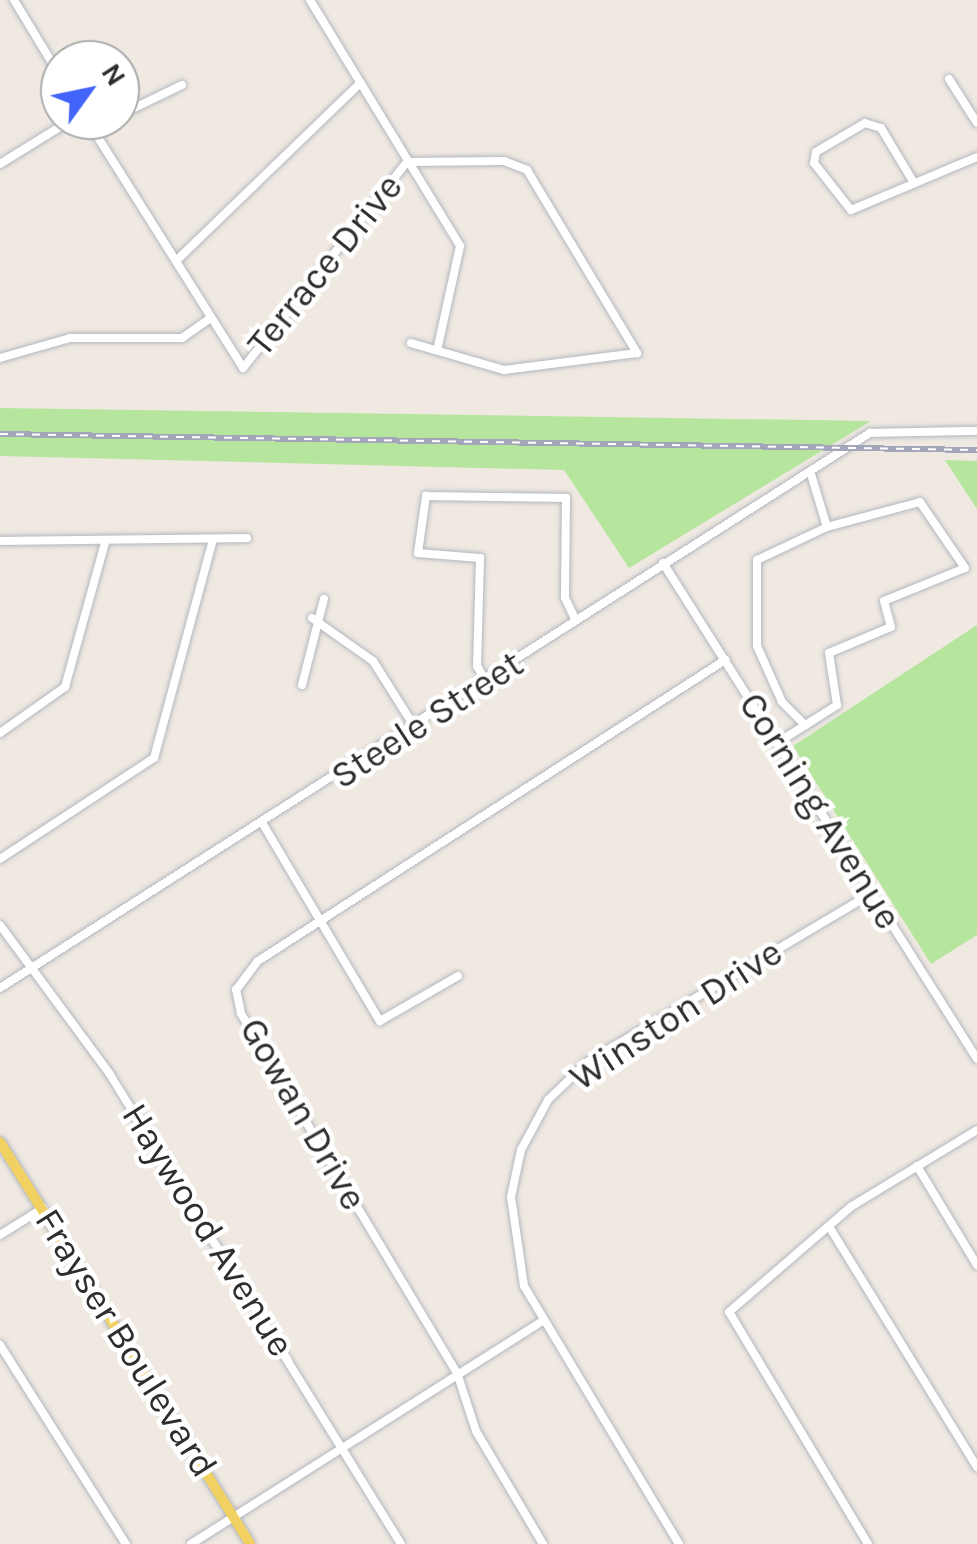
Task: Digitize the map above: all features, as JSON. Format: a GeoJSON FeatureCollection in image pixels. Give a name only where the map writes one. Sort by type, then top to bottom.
{"type":"FeatureCollection","features":[{"type":"Feature","properties":{"kind":"main road","name":"Frayser Boulevard"},"geometry":{"type":"LineString","coordinates":[[0,1142],[250,1544]]}},
{"type":"Feature","properties":{"kind":"street"},"geometry":{"type":"LineString","coordinates":[[14,0],[40,43]]}},
{"type":"Feature","properties":{"kind":"street"},"geometry":{"type":"LineString","coordinates":[[310,0],[460,246],[438,346]]}},
{"type":"Feature","properties":{"kind":"street"},"geometry":{"type":"LineString","coordinates":[[950,79],[977,123]]}},
{"type":"Feature","properties":{"kind":"street"},"geometry":{"type":"LineString","coordinates":[[177,260],[360,83]]}},
{"type":"Feature","properties":{"kind":"street"},"geometry":{"type":"LineString","coordinates":[[140,105],[182,85]]}},
{"type":"Feature","properties":{"kind":"street"},"geometry":{"type":"LineString","coordinates":[[914,183],[881,128],[865,122],[816,152],[814,163],[851,210],[977,157]]}},
{"type":"Feature","properties":{"kind":"street"},"geometry":{"type":"LineString","coordinates":[[0,164],[40,139]]}},
{"type":"Feature","properties":{"kind":"street"},"geometry":{"type":"LineString","coordinates":[[0,358],[70,338],[182,338],[208,320],[177,260],[99,140]]}},
{"type":"Feature","properties":{"kind":"street"},"geometry":{"type":"LineString","coordinates":[[407,162],[527,170],[637,353],[504,370],[438,346],[411,343]]}},
{"type":"Feature","properties":{"kind":"street","name":"Terrace Drive"},"geometry":{"type":"LineString","coordinates":[[208,320],[243,368],[407,162]]}},
{"type":"Feature","properties":{"kind":"street","name":"Steele Street"},"geometry":{"type":"LineString","coordinates":[[0,988],[264,826],[662,563],[812,474],[870,433],[977,431]]}},
{"type":"Feature","properties":{"kind":"street"},"geometry":{"type":"LineString","coordinates":[[812,474],[827,527]]}},
{"type":"Feature","properties":{"kind":"street"},"geometry":{"type":"LineString","coordinates":[[486,682],[477,666],[480,558],[418,553],[426,496],[566,498],[565,598],[576,622]]}},
{"type":"Feature","properties":{"kind":"street"},"geometry":{"type":"LineString","coordinates":[[777,743],[804,725],[843,697],[829,653],[891,627],[884,601],[965,568],[920,502],[827,527],[756,560],[757,646],[782,702],[804,725]]}},
{"type":"Feature","properties":{"kind":"street"},"geometry":{"type":"LineString","coordinates":[[0,541],[105,543],[247,538]]}},
{"type":"Feature","properties":{"kind":"street"},"geometry":{"type":"LineString","coordinates":[[0,859],[154,758],[213,540]]}},
{"type":"Feature","properties":{"kind":"street"},"geometry":{"type":"LineString","coordinates":[[0,734],[65,687],[105,543]]}},
{"type":"Feature","properties":{"kind":"street","name":"Corning Avenue"},"geometry":{"type":"LineString","coordinates":[[662,563],[977,1059]]}},
{"type":"Feature","properties":{"kind":"street"},"geometry":{"type":"LineString","coordinates":[[302,685],[312,618],[324,599]]}},
{"type":"Feature","properties":{"kind":"street"},"geometry":{"type":"LineString","coordinates":[[312,618],[374,660],[416,729]]}},
{"type":"Feature","properties":{"kind":"street","name":"Gowan Drive"},"geometry":{"type":"LineString","coordinates":[[543,1544],[476,1431],[457,1374],[241,1013],[236,990],[246,974],[725,660]]}},
{"type":"Feature","properties":{"kind":"street"},"geometry":{"type":"LineString","coordinates":[[264,826],[380,1021],[458,976]]}},
{"type":"Feature","properties":{"kind":"street","name":"Winston Drive"},"geometry":{"type":"LineString","coordinates":[[679,1544],[524,1286],[511,1198],[521,1150],[548,1100],[586,1064],[872,893]]}},
{"type":"Feature","properties":{"kind":"street","name":"Haywood Avenue"},"geometry":{"type":"LineString","coordinates":[[0,925],[28,970],[108,1073],[346,1446],[402,1544]]}},
{"type":"Feature","properties":{"kind":"street"},"geometry":{"type":"LineString","coordinates":[[868,1544],[729,1312],[830,1228],[977,1130]]}},
{"type":"Feature","properties":{"kind":"street"},"geometry":{"type":"LineString","coordinates":[[918,1166],[977,1265]]}},
{"type":"Feature","properties":{"kind":"street"},"geometry":{"type":"LineString","coordinates":[[0,1236],[42,1208]]}},
{"type":"Feature","properties":{"kind":"street"},"geometry":{"type":"LineString","coordinates":[[830,1228],[977,1467]]}},
{"type":"Feature","properties":{"kind":"street"},"geometry":{"type":"LineString","coordinates":[[191,1544],[543,1321]]}},
{"type":"Feature","properties":{"kind":"street"},"geometry":{"type":"LineString","coordinates":[[0,1345],[126,1544]]}},
{"type":"Feature","properties":{"kind":"green space"},"geometry":{"type":"Polygon","coordinates":[[[0,408],[871,421],[629,568],[564,470],[0,456],[0,408]]]}},
{"type":"Feature","properties":{"kind":"green space"},"geometry":{"type":"Polygon","coordinates":[[[945,460],[977,461],[977,509],[945,460]]]}},
{"type":"Feature","properties":{"kind":"green space"},"geometry":{"type":"Polygon","coordinates":[[[977,625],[977,935],[931,964],[793,746],[977,625]]]}},
{"type":"Feature","properties":{"kind":"railway"},"geometry":{"type":"LineString","coordinates":[[0,434],[977,450]]}}]}
